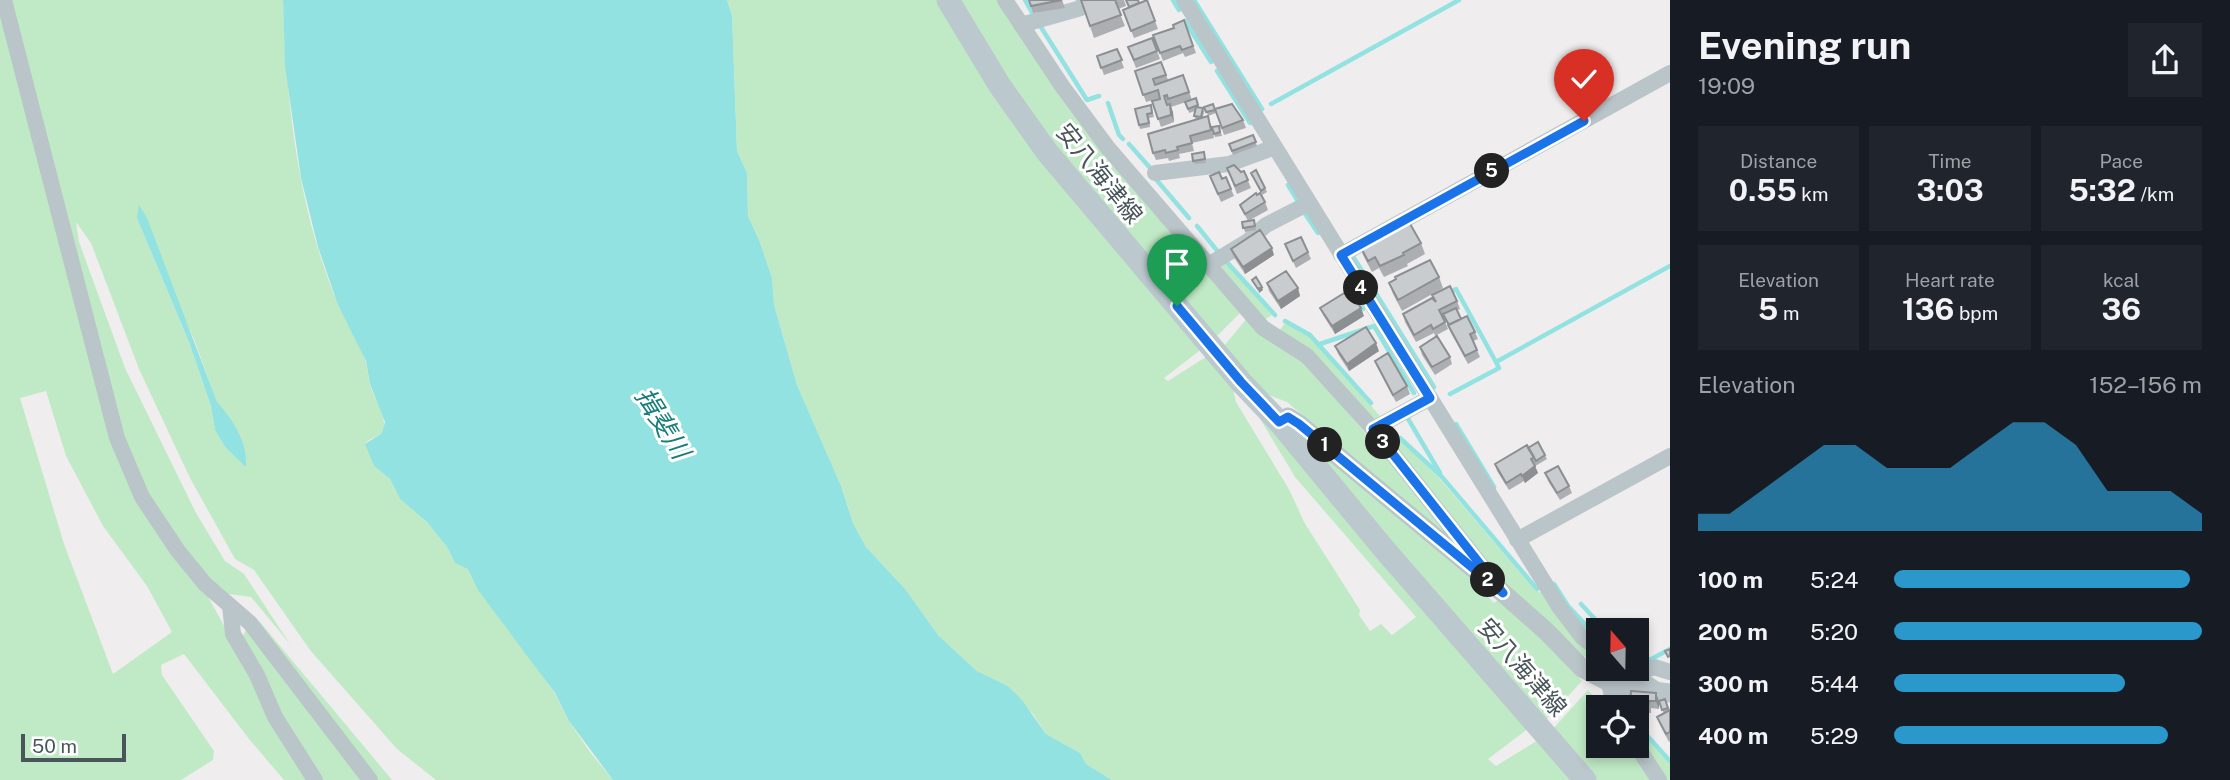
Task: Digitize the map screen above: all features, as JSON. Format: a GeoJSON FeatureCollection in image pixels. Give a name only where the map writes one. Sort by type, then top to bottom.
{"type":"FeatureCollection","features":[{"type":"Feature","properties":{"kind":"main road","name":"安八海津線"},"geometry":{"type":"LineString","coordinates":[[948,0],[1000,86],[1046,152],[1585,780]]}},
{"type":"Feature","properties":{"kind":"street"},"geometry":{"type":"LineString","coordinates":[[4,0],[121,451],[142,497],[178,551],[205,584],[250,622],[370,780]]}},
{"type":"Feature","properties":{"kind":"street"},"geometry":{"type":"LineString","coordinates":[[1005,0],[1108,148],[1264,328],[1307,356],[1373,429],[1503,593]]}},
{"type":"Feature","properties":{"kind":"street"},"geometry":{"type":"LineString","coordinates":[[1184,0],[1517,540],[1560,608],[1586,639]]}},
{"type":"Feature","properties":{"kind":"street"},"geometry":{"type":"LineString","coordinates":[[1021,25],[1081,8],[1086,1]]}},
{"type":"Feature","properties":{"kind":"street"},"geometry":{"type":"LineString","coordinates":[[1341,255],[1670,73]]}},
{"type":"Feature","properties":{"kind":"street"},"geometry":{"type":"LineString","coordinates":[[1155,173],[1229,164],[1275,147]]}},
{"type":"Feature","properties":{"kind":"street"},"geometry":{"type":"LineString","coordinates":[[1210,264],[1248,241],[1266,225],[1309,203]]}},
{"type":"Feature","properties":{"kind":"street"},"geometry":{"type":"LineString","coordinates":[[1373,429],[1430,398]]}},
{"type":"Feature","properties":{"kind":"street"},"geometry":{"type":"LineString","coordinates":[[1279,422],[1288,417],[1299,424],[1503,593],[1582,668],[1586,669]]}},
{"type":"Feature","properties":{"kind":"street"},"geometry":{"type":"LineString","coordinates":[[1517,540],[1670,456]]}},
{"type":"Feature","properties":{"kind":"street"},"geometry":{"type":"LineString","coordinates":[[230,606],[233,634],[257,675],[275,717],[315,780]]}},
{"type":"Feature","properties":{"kind":"street"},"geometry":{"type":"LineString","coordinates":[[1649,668],[1670,672]]}},
{"type":"Feature","properties":{"kind":"street"},"geometry":{"type":"LineString","coordinates":[[1626,681],[1631,688],[1665,692]]}},
{"type":"Feature","properties":{"kind":"street"},"geometry":{"type":"LineString","coordinates":[[1644,758],[1658,780]]}},
{"type":"Feature","properties":{"kind":"green space"},"geometry":{"type":"Polygon","coordinates":[[[8,0],[283,0],[291,116],[313,231],[338,304],[364,357],[371,388],[383,416],[382,433],[366,442],[374,466],[390,479],[400,499],[427,522],[447,547],[455,563],[468,568],[555,694],[590,752],[613,780],[436,780],[397,749],[310,650],[254,570],[235,559],[190,478],[139,369],[91,243],[76,222],[79,242],[125,368],[196,513],[225,561],[244,574],[290,644],[251,597],[222,593],[206,579],[145,494],[120,438],[8,0]],[[137,218],[189,342],[211,406],[215,430],[225,447],[246,466],[217,403],[194,339],[137,218]]]}},
{"type":"Feature","properties":{"kind":"green space"},"geometry":{"type":"Polygon","coordinates":[[[727,0],[939,0],[1203,348],[1164,378],[1168,381],[1209,355],[1231,380],[1236,402],[1370,631],[1381,624],[1392,635],[1416,617],[1295,477],[1250,402],[1529,728],[1488,759],[1496,766],[1538,740],[1573,780],[1112,780],[1086,764],[1080,753],[1046,734],[1033,714],[1008,686],[977,671],[953,649],[938,635],[906,590],[866,547],[853,523],[841,486],[797,385],[774,305],[772,278],[748,216],[747,173],[737,151],[732,16],[727,0]]]}},
{"type":"Feature","properties":{"kind":"green space"},"geometry":{"type":"Polygon","coordinates":[[[957,0],[998,0],[1243,310],[1215,338],[1053,148],[957,0]]]}},
{"type":"Feature","properties":{"kind":"green space"},"geometry":{"type":"Polygon","coordinates":[[[0,5],[111,438],[206,593],[309,780],[284,780],[184,654],[161,665],[162,675],[214,751],[213,760],[181,780],[0,780],[0,5]],[[46,391],[20,398],[64,544],[113,674],[172,632],[147,586],[103,526],[66,456],[46,391]]]}},
{"type":"Feature","properties":{"kind":"green space"},"geometry":{"type":"Polygon","coordinates":[[[1224,260],[1272,315],[1264,320],[1217,265],[1224,260]]]}},
{"type":"Feature","properties":{"kind":"green space"},"geometry":{"type":"Polygon","coordinates":[[[1248,317],[1302,359],[1467,555],[1287,402],[1261,392],[1223,347],[1248,317]]]}},
{"type":"Feature","properties":{"kind":"green space"},"geometry":{"type":"Polygon","coordinates":[[[1285,323],[1307,335],[1318,345],[1380,416],[1372,422],[1279,331],[1285,323]]]}},
{"type":"Feature","properties":{"kind":"green space"},"geometry":{"type":"Polygon","coordinates":[[[1289,424],[1467,574],[1494,603],[1499,599],[1540,633],[1582,681],[1544,722],[1289,424]]]}},
{"type":"Feature","properties":{"kind":"green space"},"geometry":{"type":"Polygon","coordinates":[[[1391,431],[1440,479],[1586,646],[1586,657],[1507,585],[1386,437],[1391,431]]]}},
{"type":"Feature","properties":{"kind":"green space"},"geometry":{"type":"Polygon","coordinates":[[[257,621],[260,622],[392,780],[375,780],[257,621]]]}},
{"type":"Feature","properties":{"kind":"green space"},"geometry":{"type":"Polygon","coordinates":[[[247,628],[362,780],[320,780],[280,716],[241,640],[247,628]]]}},
{"type":"Feature","properties":{"kind":"green space"},"geometry":{"type":"Polygon","coordinates":[[[1588,690],[1592,695],[1586,695],[1586,758],[1638,758],[1650,780],[1594,780],[1552,730],[1588,690]]]}},
{"type":"Feature","properties":{"kind":"green space"},"geometry":{"type":"Polygon","coordinates":[[[1649,740],[1670,763],[1670,780],[1666,780],[1649,755],[1649,740]]]}},
{"type":"Feature","properties":{"kind":"water","name":"揖斐川"},"geometry":{"type":"Polygon","coordinates":[[[283,0],[727,0],[732,16],[737,151],[747,173],[748,216],[772,278],[774,305],[797,385],[841,486],[853,523],[866,547],[906,590],[938,635],[977,671],[1008,686],[1022,700],[1046,734],[1080,753],[1086,764],[1112,780],[613,780],[569,721],[555,693],[478,590],[468,569],[455,563],[447,547],[427,522],[400,499],[390,479],[374,466],[365,444],[382,433],[385,422],[370,384],[366,361],[338,305],[318,247],[301,178],[285,66],[283,0]]]}},
{"type":"Feature","properties":{"kind":"water"},"geometry":{"type":"Polygon","coordinates":[[[139,205],[147,218],[217,402],[229,416],[242,440],[246,467],[225,447],[215,430],[211,406],[189,342],[137,218],[139,205]]]}},
{"type":"Feature","properties":{"kind":"building"},"geometry":{"type":"Polygon","coordinates":[[[1029,0],[1062,0],[1031,6],[1029,0]]]}},
{"type":"Feature","properties":{"kind":"building"},"geometry":{"type":"Polygon","coordinates":[[[1081,0],[1115,0],[1121,15],[1090,26],[1081,0]]]}},
{"type":"Feature","properties":{"kind":"building"},"geometry":{"type":"Polygon","coordinates":[[[1126,0],[1138,0],[1139,3],[1129,7],[1126,0]]]}},
{"type":"Feature","properties":{"kind":"building"},"geometry":{"type":"Polygon","coordinates":[[[1147,0],[1155,21],[1131,31],[1123,10],[1147,0]]]}},
{"type":"Feature","properties":{"kind":"building"},"geometry":{"type":"Polygon","coordinates":[[[1184,20],[1193,46],[1182,50],[1180,46],[1160,53],[1153,35],[1174,28],[1173,25],[1184,20]]]}},
{"type":"Feature","properties":{"kind":"building"},"geometry":{"type":"Polygon","coordinates":[[[1152,38],[1157,51],[1134,60],[1128,47],[1152,38]]]}},
{"type":"Feature","properties":{"kind":"building"},"geometry":{"type":"Polygon","coordinates":[[[1117,49],[1122,60],[1101,68],[1097,56],[1117,49]]]}},
{"type":"Feature","properties":{"kind":"building"},"geometry":{"type":"Polygon","coordinates":[[[1161,62],[1166,75],[1153,79],[1155,85],[1183,75],[1189,92],[1168,99],[1167,95],[1164,96],[1167,105],[1170,104],[1171,115],[1158,119],[1152,101],[1160,99],[1158,90],[1143,95],[1135,71],[1161,62]]]}},
{"type":"Feature","properties":{"kind":"building"},"geometry":{"type":"Polygon","coordinates":[[[1196,98],[1198,105],[1188,109],[1185,102],[1196,98]]]}},
{"type":"Feature","properties":{"kind":"building"},"geometry":{"type":"Polygon","coordinates":[[[1213,104],[1215,110],[1206,112],[1204,107],[1213,104]]]}},
{"type":"Feature","properties":{"kind":"building"},"geometry":{"type":"Polygon","coordinates":[[[1232,104],[1243,120],[1222,128],[1215,109],[1232,104]]]}},
{"type":"Feature","properties":{"kind":"building"},"geometry":{"type":"Polygon","coordinates":[[[1151,105],[1152,113],[1147,114],[1149,123],[1139,125],[1135,109],[1151,105]]]}},
{"type":"Feature","properties":{"kind":"building"},"geometry":{"type":"Polygon","coordinates":[[[1196,107],[1203,108],[1201,117],[1194,116],[1196,107]]]}},
{"type":"Feature","properties":{"kind":"building"},"geometry":{"type":"Polygon","coordinates":[[[1208,116],[1211,130],[1190,136],[1192,143],[1177,147],[1178,150],[1153,153],[1148,134],[1208,116]]]}},
{"type":"Feature","properties":{"kind":"building"},"geometry":{"type":"Polygon","coordinates":[[[1219,126],[1220,132],[1214,134],[1212,127],[1219,126]]]}},
{"type":"Feature","properties":{"kind":"building"},"geometry":{"type":"Polygon","coordinates":[[[1253,135],[1256,142],[1232,151],[1229,144],[1253,135]]]}},
{"type":"Feature","properties":{"kind":"building"},"geometry":{"type":"Polygon","coordinates":[[[1204,152],[1205,159],[1193,161],[1192,154],[1204,152]]]}},
{"type":"Feature","properties":{"kind":"building"},"geometry":{"type":"Polygon","coordinates":[[[1234,165],[1241,172],[1244,171],[1248,180],[1235,186],[1227,168],[1234,165]]]}},
{"type":"Feature","properties":{"kind":"building"},"geometry":{"type":"Polygon","coordinates":[[[1256,170],[1265,188],[1261,191],[1251,173],[1256,170]]]}},
{"type":"Feature","properties":{"kind":"building"},"geometry":{"type":"Polygon","coordinates":[[[1219,172],[1222,179],[1226,177],[1231,189],[1218,194],[1210,176],[1219,172]]]}},
{"type":"Feature","properties":{"kind":"building"},"geometry":{"type":"Polygon","coordinates":[[[1260,193],[1265,202],[1245,214],[1240,205],[1260,193]]]}},
{"type":"Feature","properties":{"kind":"building"},"geometry":{"type":"Polygon","coordinates":[[[1405,215],[1421,243],[1403,253],[1404,255],[1380,266],[1375,257],[1368,261],[1359,244],[1394,225],[1392,222],[1405,215]]]}},
{"type":"Feature","properties":{"kind":"building"},"geometry":{"type":"Polygon","coordinates":[[[1254,220],[1255,226],[1243,228],[1242,222],[1254,220]]]}},
{"type":"Feature","properties":{"kind":"building"},"geometry":{"type":"Polygon","coordinates":[[[1260,230],[1272,248],[1243,267],[1231,249],[1260,230]]]}},
{"type":"Feature","properties":{"kind":"building"},"geometry":{"type":"Polygon","coordinates":[[[1301,237],[1308,252],[1293,261],[1285,244],[1301,237]]]}},
{"type":"Feature","properties":{"kind":"building"},"geometry":{"type":"Polygon","coordinates":[[[1430,260],[1439,277],[1398,300],[1389,283],[1396,279],[1395,277],[1430,260]]]}},
{"type":"Feature","properties":{"kind":"building"},"geometry":{"type":"Polygon","coordinates":[[[1286,271],[1298,288],[1278,301],[1267,283],[1286,271]]]}},
{"type":"Feature","properties":{"kind":"building"},"geometry":{"type":"Polygon","coordinates":[[[1256,277],[1262,287],[1258,289],[1252,280],[1256,277]]]}},
{"type":"Feature","properties":{"kind":"building"},"geometry":{"type":"Polygon","coordinates":[[[1450,286],[1457,301],[1439,310],[1445,322],[1433,329],[1431,325],[1414,335],[1403,314],[1432,298],[1436,302],[1432,295],[1450,286]]]}},
{"type":"Feature","properties":{"kind":"building"},"geometry":{"type":"Polygon","coordinates":[[[1349,290],[1361,308],[1332,326],[1320,308],[1349,290]]]}},
{"type":"Feature","properties":{"kind":"building"},"geometry":{"type":"Polygon","coordinates":[[[1456,308],[1461,319],[1449,325],[1443,314],[1456,308]]]}},
{"type":"Feature","properties":{"kind":"building"},"geometry":{"type":"Polygon","coordinates":[[[1467,316],[1475,332],[1470,334],[1477,350],[1465,356],[1448,325],[1467,316]]]}},
{"type":"Feature","properties":{"kind":"building"},"geometry":{"type":"Polygon","coordinates":[[[1366,327],[1376,343],[1347,364],[1335,346],[1366,327]]]}},
{"type":"Feature","properties":{"kind":"building"},"geometry":{"type":"Polygon","coordinates":[[[1437,336],[1450,357],[1432,367],[1420,347],[1437,336]]]}},
{"type":"Feature","properties":{"kind":"building"},"geometry":{"type":"Polygon","coordinates":[[[1388,353],[1407,386],[1393,395],[1375,361],[1388,353]]]}},
{"type":"Feature","properties":{"kind":"building"},"geometry":{"type":"Polygon","coordinates":[[[1538,442],[1545,455],[1536,461],[1528,448],[1538,442]]]}},
{"type":"Feature","properties":{"kind":"building"},"geometry":{"type":"Polygon","coordinates":[[[1527,445],[1534,457],[1531,459],[1535,466],[1506,483],[1495,464],[1527,445]]]}},
{"type":"Feature","properties":{"kind":"building"},"geometry":{"type":"Polygon","coordinates":[[[1558,466],[1569,486],[1557,493],[1545,473],[1558,466]]]}},
{"type":"Feature","properties":{"kind":"building"},"geometry":{"type":"Polygon","coordinates":[[[1631,691],[1656,693],[1656,701],[1649,701],[1649,695],[1631,695],[1631,691]]]}},
{"type":"Feature","properties":{"kind":"building"},"geometry":{"type":"Polygon","coordinates":[[[1665,699],[1668,708],[1662,710],[1659,701],[1665,699]]]}},
{"type":"Feature","properties":{"kind":"building"},"geometry":{"type":"Polygon","coordinates":[[[1670,710],[1670,732],[1666,734],[1657,717],[1670,710]]]}},
{"type":"Feature","properties":{"kind":"waterway"},"geometry":{"type":"LineString","coordinates":[[1025,0],[1035,18]]}},
{"type":"Feature","properties":{"kind":"waterway"},"geometry":{"type":"LineString","coordinates":[[1173,0],[1179,10]]}},
{"type":"Feature","properties":{"kind":"waterway"},"geometry":{"type":"LineString","coordinates":[[1194,0],[1262,109]]}},
{"type":"Feature","properties":{"kind":"waterway"},"geometry":{"type":"LineString","coordinates":[[1271,104],[1459,0]]}},
{"type":"Feature","properties":{"kind":"waterway"},"geometry":{"type":"LineString","coordinates":[[1185,21],[1211,62]]}},
{"type":"Feature","properties":{"kind":"waterway"},"geometry":{"type":"LineString","coordinates":[[1039,24],[1087,100],[1099,96]]}},
{"type":"Feature","properties":{"kind":"waterway"},"geometry":{"type":"LineString","coordinates":[[1217,71],[1250,123]]}},
{"type":"Feature","properties":{"kind":"waterway"},"geometry":{"type":"LineString","coordinates":[[1108,103],[1119,135],[1123,139]]}},
{"type":"Feature","properties":{"kind":"waterway"},"geometry":{"type":"LineString","coordinates":[[1129,144],[1152,170]]}},
{"type":"Feature","properties":{"kind":"waterway"},"geometry":{"type":"LineString","coordinates":[[1154,177],[1189,218]]}},
{"type":"Feature","properties":{"kind":"waterway"},"geometry":{"type":"LineString","coordinates":[[1288,185],[1299,203],[1297,204]]}},
{"type":"Feature","properties":{"kind":"waterway"},"geometry":{"type":"LineString","coordinates":[[1304,212],[1318,233]]}},
{"type":"Feature","properties":{"kind":"waterway"},"geometry":{"type":"LineString","coordinates":[[1197,226],[1219,253]]}},
{"type":"Feature","properties":{"kind":"waterway"},"geometry":{"type":"LineString","coordinates":[[1354,258],[1434,387]]}},
{"type":"Feature","properties":{"kind":"waterway"},"geometry":{"type":"LineString","coordinates":[[1225,260],[1275,315]]}},
{"type":"Feature","properties":{"kind":"waterway"},"geometry":{"type":"LineString","coordinates":[[1450,394],[1499,368],[1496,362],[1670,266]]}},
{"type":"Feature","properties":{"kind":"waterway"},"geometry":{"type":"LineString","coordinates":[[1447,294],[1456,289],[1496,362]]}},
{"type":"Feature","properties":{"kind":"waterway"},"geometry":{"type":"LineString","coordinates":[[1354,294],[1363,309]]}},
{"type":"Feature","properties":{"kind":"waterway"},"geometry":{"type":"LineString","coordinates":[[1285,321],[1310,335],[1371,403]]}},
{"type":"Feature","properties":{"kind":"waterway"},"geometry":{"type":"LineString","coordinates":[[1320,344],[1374,326],[1414,393]]}},
{"type":"Feature","properties":{"kind":"waterway"},"geometry":{"type":"LineString","coordinates":[[1409,416],[1407,417],[1440,473]]}},
{"type":"Feature","properties":{"kind":"waterway"},"geometry":{"type":"LineString","coordinates":[[1456,424],[1494,487]]}},
{"type":"Feature","properties":{"kind":"waterway"},"geometry":{"type":"LineString","coordinates":[[1400,438],[1442,477],[1537,589]]}},
{"type":"Feature","properties":{"kind":"waterway"},"geometry":{"type":"LineString","coordinates":[[1554,584],[1568,606],[1586,625]]}},
{"type":"Feature","properties":{"kind":"waterway"},"geometry":{"type":"LineString","coordinates":[[1581,604],[1594,618]]}},
{"type":"Feature","properties":{"kind":"waterway"},"geometry":{"type":"LineString","coordinates":[[1649,660],[1670,649]]}},
{"type":"Feature","properties":{"kind":"waterway"},"geometry":{"type":"LineString","coordinates":[[1649,738],[1670,761]]}},
{"type":"Feature","properties":{"kind":"route"},"geometry":{"type":"LineString","coordinates":[[1177,306],[1241,382],[1279,422],[1288,417],[1299,424],[1503,593],[1373,429],[1430,398],[1341,255],[1584,121]]}}]}
